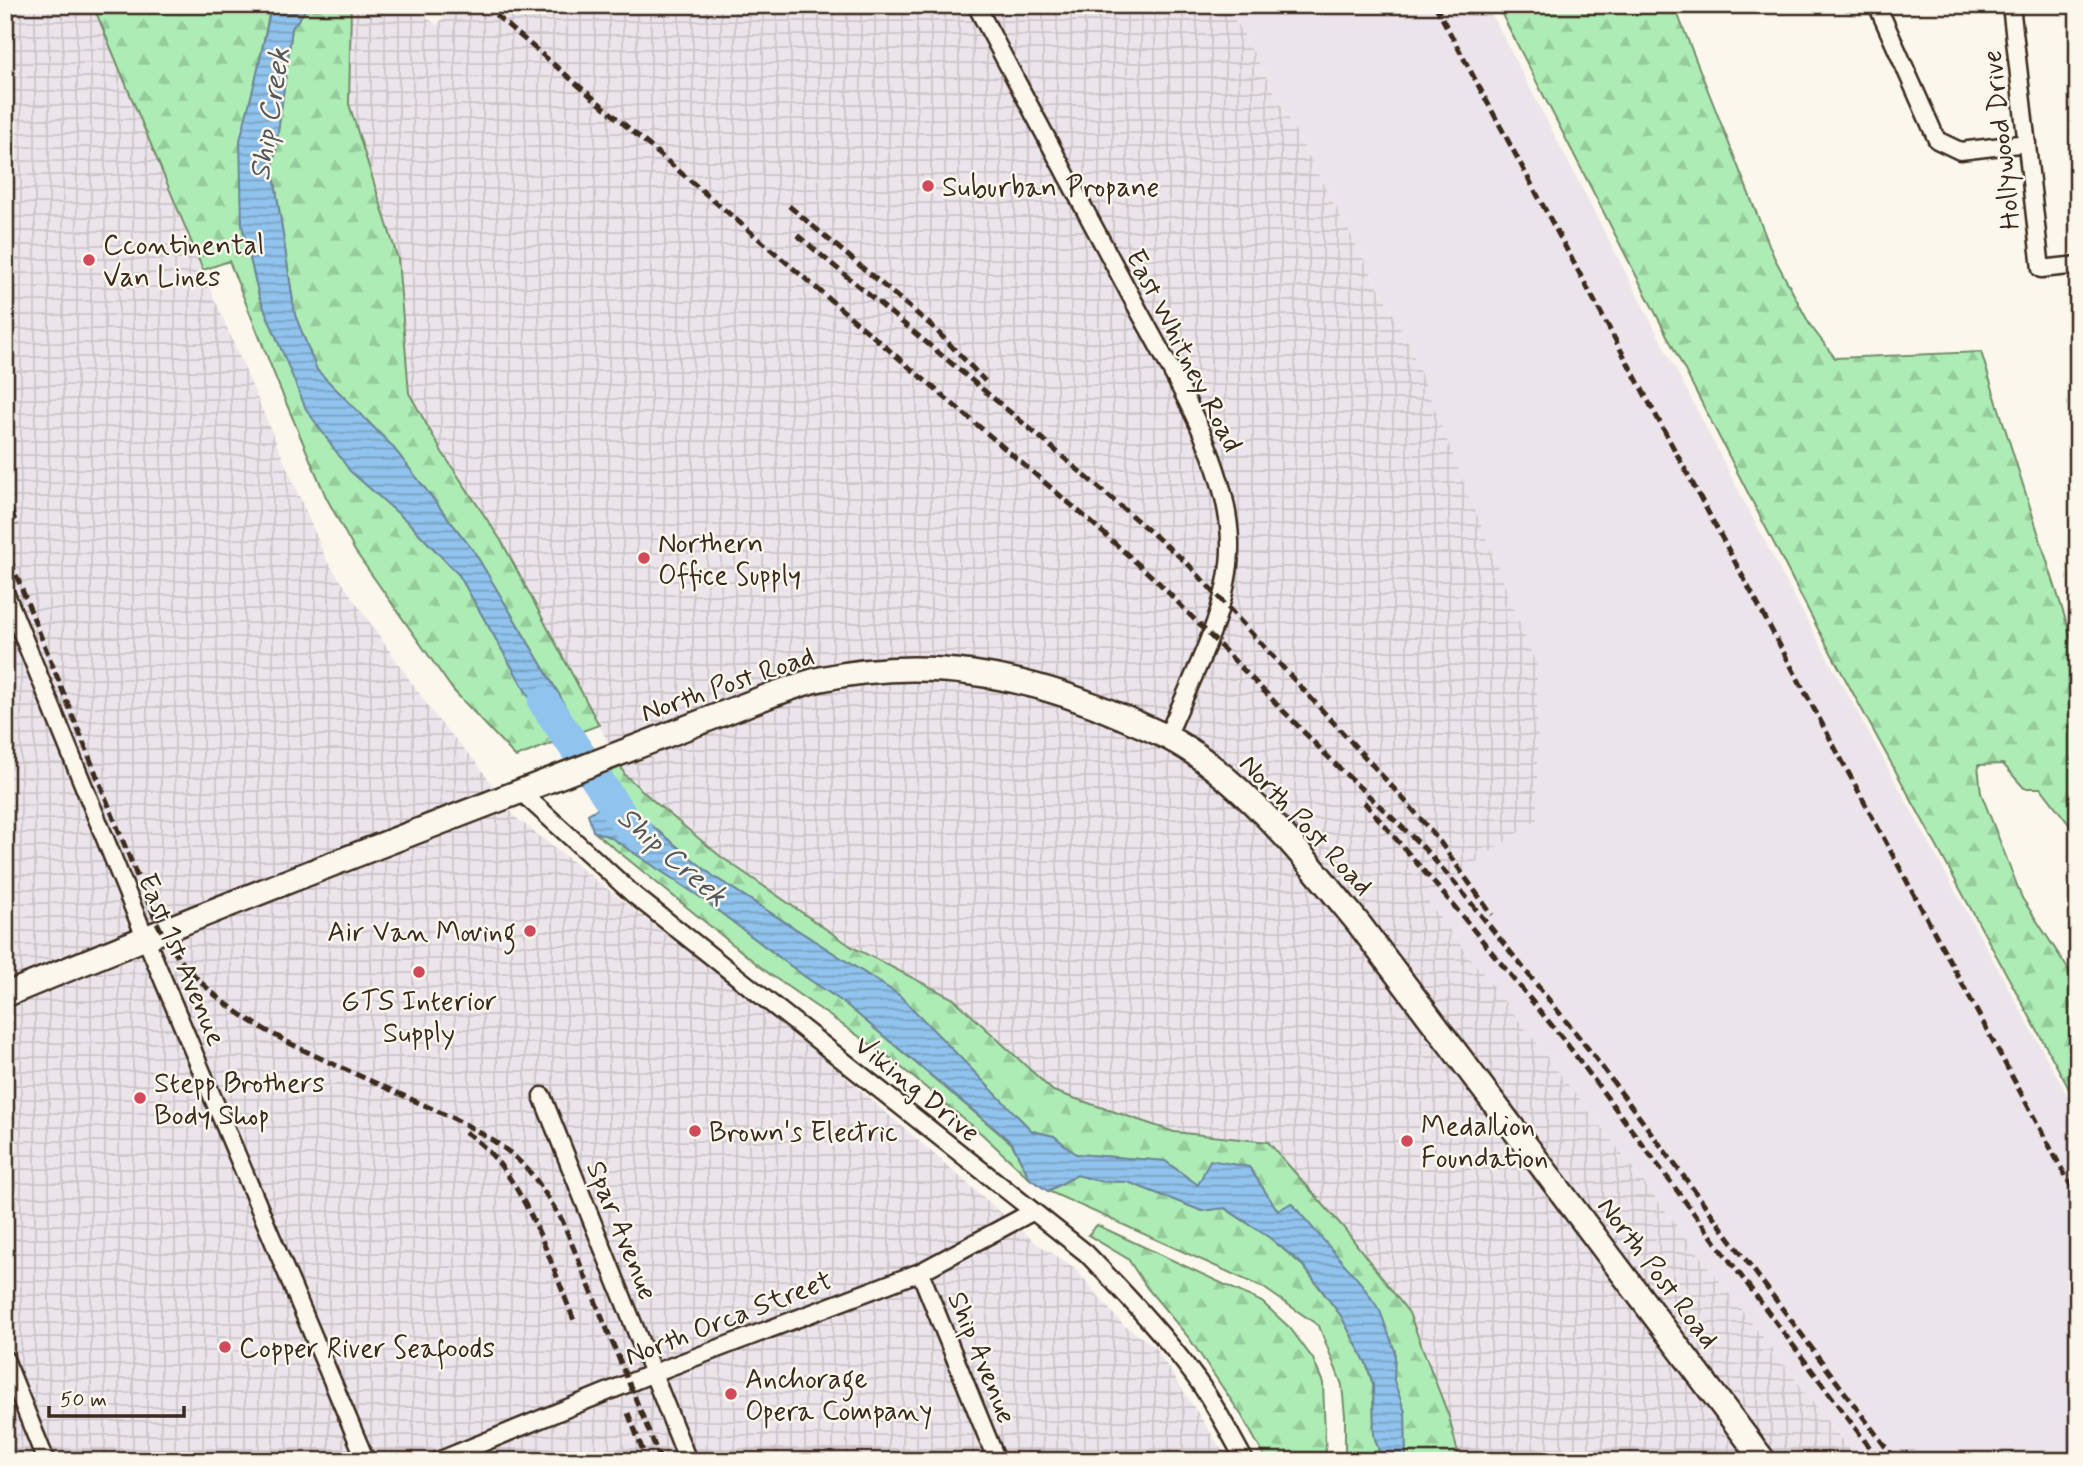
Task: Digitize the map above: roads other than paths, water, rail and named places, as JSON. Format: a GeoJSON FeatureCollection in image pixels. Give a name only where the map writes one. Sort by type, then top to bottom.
{"type":"FeatureCollection","features":[{"type":"Feature","properties":{"kind":"street","name":"East Whitney Road"},"geometry":{"type":"LineString","coordinates":[[976,5],[1182,393],[1219,475],[1228,511],[1228,575],[1223,600],[1167,737]]}},
{"type":"Feature","properties":{"kind":"street"},"geometry":{"type":"LineString","coordinates":[[1877,5],[1937,140],[1960,151],[2027,143]]}},
{"type":"Feature","properties":{"kind":"street","name":"Hollywood Drive"},"geometry":{"type":"LineString","coordinates":[[2011,5],[2041,269],[2078,265]]}},
{"type":"Feature","properties":{"kind":"street","name":"East 1st Avenue"},"geometry":{"type":"LineString","coordinates":[[5,592],[145,937],[366,1461]]}},
{"type":"Feature","properties":{"kind":"street","name":"North Post Road"},"geometry":{"type":"LineString","coordinates":[[5,995],[145,937],[520,791],[814,681],[874,671],[906,669],[974,673],[1018,680],[1070,695],[1167,737],[1201,758],[1240,790],[1313,867],[1359,924],[1764,1461]]}},
{"type":"Feature","properties":{"kind":"street","name":"Viking Drive"},"geometry":{"type":"LineString","coordinates":[[520,791],[634,895],[1086,1253],[1129,1298],[1190,1370],[1245,1461]]}},
{"type":"Feature","properties":{"kind":"street","name":"Spar Avenue"},"geometry":{"type":"LineString","coordinates":[[542,1096],[688,1461]]}},
{"type":"Feature","properties":{"kind":"street","name":"North Orca Street"},"geometry":{"type":"LineString","coordinates":[[438,1461],[652,1374],[920,1272],[1032,1212]]}},
{"type":"Feature","properties":{"kind":"street","name":"Ship Avenue"},"geometry":{"type":"LineString","coordinates":[[920,1272],[997,1461]]}},
{"type":"Feature","properties":{"kind":"street"},"geometry":{"type":"LineString","coordinates":[[5,1359],[46,1461]]}},
{"type":"Feature","properties":{"kind":"water"},"geometry":{"type":"Polygon","coordinates":[[[295,5],[309,5],[292,28],[273,169],[295,315],[317,370],[392,446],[475,553],[560,696],[577,733],[555,742],[459,575],[409,523],[350,471],[306,409],[259,296],[242,225],[240,140],[270,12],[295,5]]]}},
{"type":"Feature","properties":{"kind":"water"},"geometry":{"type":"Polygon","coordinates":[[[620,795],[624,803],[713,876],[899,995],[1032,1131],[1054,1136],[1076,1154],[1165,1161],[1198,1185],[1210,1160],[1249,1167],[1278,1211],[1291,1203],[1361,1283],[1380,1311],[1395,1351],[1394,1381],[1405,1412],[1406,1461],[1382,1461],[1374,1435],[1373,1384],[1366,1363],[1341,1316],[1303,1265],[1270,1238],[1225,1208],[1202,1211],[1128,1182],[1099,1181],[1077,1175],[1048,1191],[1030,1179],[1012,1143],[843,1002],[804,976],[700,897],[610,837],[593,831],[588,814],[620,795]]]}},
{"type":"Feature","properties":{"kind":"waterway","name":"Ship Creek"},"geometry":{"type":"LineString","coordinates":[[544,702],[627,824],[638,833]]}},
{"type":"Feature","properties":{"kind":"railway"},"geometry":{"type":"LineString","coordinates":[[484,5],[1090,521],[1158,582],[1334,763],[1421,845],[1455,883],[1590,1051],[1896,1461]]}},
{"type":"Feature","properties":{"kind":"railway"},"geometry":{"type":"LineString","coordinates":[[1435,5],[2078,1199]]}},
{"type":"Feature","properties":{"kind":"railway"},"geometry":{"type":"LineString","coordinates":[[789,206],[933,327],[985,381]]}},
{"type":"Feature","properties":{"kind":"railway"},"geometry":{"type":"LineString","coordinates":[[797,235],[1188,564],[1408,804],[1440,842],[1492,915]]}},
{"type":"Feature","properties":{"kind":"railway"},"geometry":{"type":"LineString","coordinates":[[5,497],[17,525]]}},
{"type":"Feature","properties":{"kind":"railway"},"geometry":{"type":"LineString","coordinates":[[5,547],[141,886],[160,929],[175,953],[193,975],[214,994],[259,1026],[309,1053],[463,1123],[499,1145],[525,1167],[562,1220],[661,1461]]}},
{"type":"Feature","properties":{"kind":"railway"},"geometry":{"type":"LineString","coordinates":[[1364,802],[1454,906],[1567,1044],[1880,1461]]}},
{"type":"Feature","properties":{"kind":"railway"},"geometry":{"type":"LineString","coordinates":[[465,1132],[485,1148],[519,1193],[545,1246],[575,1323]]}},
{"type":"Feature","properties":{"kind":"railway"},"geometry":{"type":"LineString","coordinates":[[628,1413],[647,1461]]}},
{"type":"Feature","properties":{"kind":"place","name":"Suburban Propane"},"geometry":{"type":"Point","coordinates":[928,186]}},
{"type":"Feature","properties":{"kind":"place","name":"Ccontinental Van Lines"},"geometry":{"type":"Point","coordinates":[89,260]}},
{"type":"Feature","properties":{"kind":"place","name":"Northern Office Supply"},"geometry":{"type":"Point","coordinates":[644,558]}},
{"type":"Feature","properties":{"kind":"place","name":"Air Van Moving"},"geometry":{"type":"Point","coordinates":[530,931]}},
{"type":"Feature","properties":{"kind":"place","name":"GTS Interior Supply"},"geometry":{"type":"Point","coordinates":[419,972]}},
{"type":"Feature","properties":{"kind":"place","name":"Stepp Brothers Body Shop"},"geometry":{"type":"Point","coordinates":[140,1098]}},
{"type":"Feature","properties":{"kind":"place","name":"Brown's Electric"},"geometry":{"type":"Point","coordinates":[695,1131]}},
{"type":"Feature","properties":{"kind":"place","name":"Medallion Foundation"},"geometry":{"type":"Point","coordinates":[1407,1141]}},
{"type":"Feature","properties":{"kind":"place","name":"Copper River Seafoods"},"geometry":{"type":"Point","coordinates":[225,1347]}},
{"type":"Feature","properties":{"kind":"place","name":"Anchorage Opera Company"},"geometry":{"type":"Point","coordinates":[731,1394]}}]}
